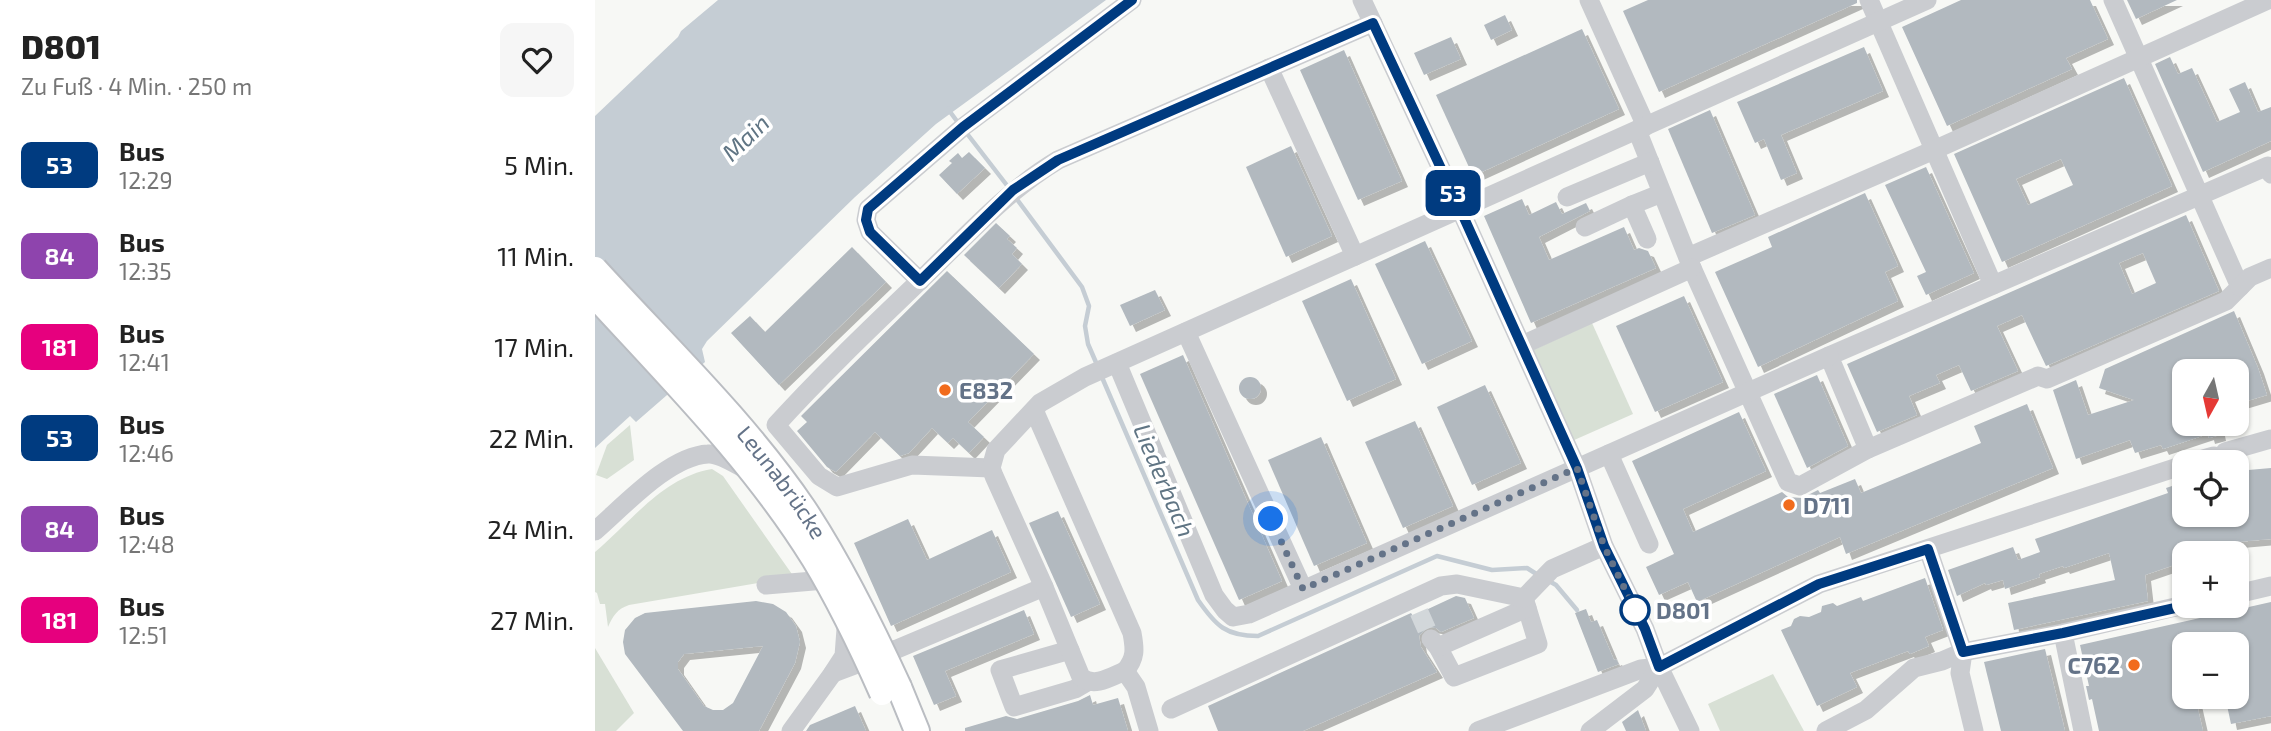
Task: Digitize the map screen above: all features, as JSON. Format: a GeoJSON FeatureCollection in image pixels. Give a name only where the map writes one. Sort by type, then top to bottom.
{"type":"FeatureCollection","features":[{"type":"Feature","properties":{"kind":"main road","name":"Leunabrücke"},"geometry":{"type":"LineString","coordinates":[[595,269],[738,424],[782,480],[828,547],[890,690],[899,731]]}},
{"type":"Feature","properties":{"kind":"main road","name":"Leunabrücke"},"geometry":{"type":"LineString","coordinates":[[595,296],[724,436],[782,513],[815,559],[862,648],[917,731]]}},
{"type":"Feature","properties":{"kind":"street"},"geometry":{"type":"LineString","coordinates":[[920,281],[870,232],[866,220],[868,209],[949,139],[1132,0]]}},
{"type":"Feature","properties":{"kind":"street"},"geometry":{"type":"LineString","coordinates":[[1362,0],[1577,468],[1604,546],[1645,629],[1659,667],[1690,731]]}},
{"type":"Feature","properties":{"kind":"street"},"geometry":{"type":"LineString","coordinates":[[1869,0],[1993,285]]}},
{"type":"Feature","properties":{"kind":"street"},"geometry":{"type":"LineString","coordinates":[[1087,682],[1081,677],[991,468],[996,450],[1040,404],[1085,377],[1927,0]]}},
{"type":"Feature","properties":{"kind":"street"},"geometry":{"type":"LineString","coordinates":[[2113,0],[2240,287]]}},
{"type":"Feature","properties":{"kind":"street"},"geometry":{"type":"LineString","coordinates":[[1521,345],[1690,262],[2268,0]]}},
{"type":"Feature","properties":{"kind":"street"},"geometry":{"type":"LineString","coordinates":[[1591,1],[1642,128],[1650,162],[1690,262],[1788,482],[1793,485],[1800,486],[1868,449],[2038,376],[2047,379],[2226,301],[2250,277],[2271,268]]}},
{"type":"Feature","properties":{"kind":"street"},"geometry":{"type":"LineString","coordinates":[[991,468],[912,465],[837,487],[819,476],[776,425],[810,387],[1000,202],[1035,174],[1058,160],[1373,23]]}},
{"type":"Feature","properties":{"kind":"street"},"geometry":{"type":"LineString","coordinates":[[1269,68],[1355,256]]}},
{"type":"Feature","properties":{"kind":"street"},"geometry":{"type":"LineString","coordinates":[[1567,197],[1650,162]]}},
{"type":"Feature","properties":{"kind":"street"},"geometry":{"type":"LineString","coordinates":[[1117,363],[1214,596],[1233,617],[1249,614],[1829,356],[2270,168]]}},
{"type":"Feature","properties":{"kind":"street"},"geometry":{"type":"LineString","coordinates":[[1585,226],[1662,193]]}},
{"type":"Feature","properties":{"kind":"street"},"geometry":{"type":"LineString","coordinates":[[1632,205],[1647,239]]}},
{"type":"Feature","properties":{"kind":"street"},"geometry":{"type":"LineString","coordinates":[[1187,332],[1303,589]]}},
{"type":"Feature","properties":{"kind":"street"},"geometry":{"type":"LineString","coordinates":[[1829,356],[1868,449]]}},
{"type":"Feature","properties":{"kind":"street"},"geometry":{"type":"LineString","coordinates":[[1034,410],[1132,633],[1136,652],[1125,671],[1014,707],[1000,670],[1070,650]]}},
{"type":"Feature","properties":{"kind":"street"},"geometry":{"type":"LineString","coordinates":[[2233,450],[2271,439]]}},
{"type":"Feature","properties":{"kind":"street"},"geometry":{"type":"LineString","coordinates":[[595,531],[652,481],[687,458],[711,453],[767,479],[809,531],[837,579],[847,618],[843,656],[791,731]]}},
{"type":"Feature","properties":{"kind":"street"},"geometry":{"type":"LineString","coordinates":[[1609,454],[1649,544]]}},
{"type":"Feature","properties":{"kind":"street"},"geometry":{"type":"LineString","coordinates":[[1478,731],[1641,669],[1659,667],[1819,584],[2172,469]]}},
{"type":"Feature","properties":{"kind":"street"},"geometry":{"type":"LineString","coordinates":[[1529,596],[1538,644],[1454,677],[1435,643],[1529,596],[1552,569],[1604,546]]}},
{"type":"Feature","properties":{"kind":"street"},"geometry":{"type":"LineString","coordinates":[[1928,549],[1963,652],[1960,673],[1974,731]]}},
{"type":"Feature","properties":{"kind":"street"},"geometry":{"type":"LineString","coordinates":[[766,585],[837,579]]}},
{"type":"Feature","properties":{"kind":"street"},"geometry":{"type":"LineString","coordinates":[[1171,709],[1416,605],[1441,586],[1457,584],[1529,596]]}},
{"type":"Feature","properties":{"kind":"street"},"geometry":{"type":"LineString","coordinates":[[2249,591],[2271,586]]}},
{"type":"Feature","properties":{"kind":"street"},"geometry":{"type":"LineString","coordinates":[[833,673],[1044,587]]}},
{"type":"Feature","properties":{"kind":"street"},"geometry":{"type":"LineString","coordinates":[[1826,731],[1866,710],[1915,668],[1942,662],[1963,652],[2172,609]]}},
{"type":"Feature","properties":{"kind":"street"},"geometry":{"type":"LineString","coordinates":[[2063,633],[2083,731]]}},
{"type":"Feature","properties":{"kind":"street"},"geometry":{"type":"LineString","coordinates":[[1590,731],[1645,689],[1659,667]]}},
{"type":"Feature","properties":{"kind":"street"},"geometry":{"type":"LineString","coordinates":[[1125,671],[1136,687],[1149,731]]}},
{"type":"Feature","properties":{"kind":"shaded area"},"geometry":{"type":"Polygon","coordinates":[[[1592,323],[1633,414],[1572,441],[1531,351],[1592,323]]]}},
{"type":"Feature","properties":{"kind":"shaded area"},"geometry":{"type":"Polygon","coordinates":[[[630,425],[634,460],[607,479],[596,475],[607,445],[630,425]]]}},
{"type":"Feature","properties":{"kind":"shaded area"},"geometry":{"type":"Polygon","coordinates":[[[712,469],[723,476],[794,577],[629,605],[616,613],[608,627],[605,604],[600,604],[595,592],[595,552],[663,491],[678,481],[712,469]]]}},
{"type":"Feature","properties":{"kind":"shaded area"},"geometry":{"type":"Polygon","coordinates":[[[595,648],[634,713],[616,731],[595,731],[595,648]]]}},
{"type":"Feature","properties":{"kind":"shaded area"},"geometry":{"type":"Polygon","coordinates":[[[1773,674],[1804,731],[1720,731],[1708,704],[1773,674]]]}},
{"type":"Feature","properties":{"kind":"water","name":"Main"},"geometry":{"type":"Polygon","coordinates":[[[718,0],[1106,0],[936,124],[855,197],[707,341],[702,349],[705,362],[636,422],[630,416],[595,448],[595,116],[678,37],[681,31],[718,0]]]}},
{"type":"Feature","properties":{"kind":"building"},"geometry":{"type":"Polygon","coordinates":[[[1648,0],[1857,0],[1857,3],[1659,92],[1623,11],[1648,0]]]}},
{"type":"Feature","properties":{"kind":"building"},"geometry":{"type":"Polygon","coordinates":[[[1961,0],[2090,0],[2108,39],[2066,58],[2072,69],[1947,126],[1902,27],[1961,0]]]}},
{"type":"Feature","properties":{"kind":"building"},"geometry":{"type":"Polygon","coordinates":[[[2127,0],[2177,0],[2136,19],[2127,0]]]}},
{"type":"Feature","properties":{"kind":"building"},"geometry":{"type":"Polygon","coordinates":[[[1505,15],[1512,30],[1491,40],[1484,25],[1505,15]]]}},
{"type":"Feature","properties":{"kind":"building"},"geometry":{"type":"Polygon","coordinates":[[[1582,29],[1619,109],[1473,176],[1436,95],[1582,29]]]}},
{"type":"Feature","properties":{"kind":"building"},"geometry":{"type":"Polygon","coordinates":[[[1451,37],[1461,59],[1424,75],[1414,53],[1451,37]]]}},
{"type":"Feature","properties":{"kind":"building"},"geometry":{"type":"Polygon","coordinates":[[[1864,47],[1883,91],[1781,135],[1797,173],[1781,180],[1764,139],[1755,143],[1737,102],[1864,47]]]}},
{"type":"Feature","properties":{"kind":"building"},"geometry":{"type":"Polygon","coordinates":[[[1344,50],[1402,181],[1358,200],[1300,70],[1344,50]]]}},
{"type":"Feature","properties":{"kind":"building"},"geometry":{"type":"Polygon","coordinates":[[[2170,57],[2178,74],[2192,68],[2217,122],[2240,112],[2229,89],[2245,82],[2258,112],[2271,107],[2271,141],[2203,172],[2155,64],[2170,57]]]}},
{"type":"Feature","properties":{"kind":"building"},"geometry":{"type":"Polygon","coordinates":[[[2124,78],[2172,186],[2002,262],[1954,154],[2124,78]],[[2061,159],[2016,179],[2028,205],[2073,185],[2061,159]]]}},
{"type":"Feature","properties":{"kind":"building"},"geometry":{"type":"Polygon","coordinates":[[[1710,110],[1755,215],[1712,233],[1668,129],[1710,110]]]}},
{"type":"Feature","properties":{"kind":"building"},"geometry":{"type":"Polygon","coordinates":[[[1291,146],[1332,236],[1286,257],[1246,167],[1291,146]]]}},
{"type":"Feature","properties":{"kind":"building"},"geometry":{"type":"Polygon","coordinates":[[[969,152],[985,168],[957,194],[939,175],[958,153],[962,158],[969,152]]]}},
{"type":"Feature","properties":{"kind":"building"},"geometry":{"type":"Polygon","coordinates":[[[1926,167],[1974,273],[1926,295],[1917,276],[1926,272],[1885,185],[1926,167]]]}},
{"type":"Feature","properties":{"kind":"building"},"geometry":{"type":"Polygon","coordinates":[[[1865,193],[1898,266],[1885,272],[1898,301],[1758,367],[1715,272],[1772,247],[1768,237],[1865,193]]]}},
{"type":"Feature","properties":{"kind":"building"},"geometry":{"type":"Polygon","coordinates":[[[1522,199],[1529,215],[1556,202],[1562,214],[1586,203],[1590,211],[1539,237],[1549,260],[1624,227],[1634,250],[1639,248],[1648,251],[1656,268],[1531,323],[1484,216],[1522,199]]]}},
{"type":"Feature","properties":{"kind":"building"},"geometry":{"type":"Polygon","coordinates":[[[2186,215],[2219,291],[2046,366],[2022,315],[1997,326],[2018,371],[1971,391],[1959,365],[1936,375],[1940,383],[1909,396],[1917,415],[1877,432],[1847,364],[2186,215]],[[2143,253],[2119,263],[2132,294],[2156,283],[2143,253]]]}},
{"type":"Feature","properties":{"kind":"building"},"geometry":{"type":"Polygon","coordinates":[[[996,223],[1010,236],[1007,239],[1017,248],[1012,254],[1022,264],[999,288],[964,255],[996,223]]]}},
{"type":"Feature","properties":{"kind":"building"},"geometry":{"type":"Polygon","coordinates":[[[1425,241],[1472,341],[1422,364],[1375,264],[1425,241]]]}},
{"type":"Feature","properties":{"kind":"building"},"geometry":{"type":"Polygon","coordinates":[[[852,247],[886,282],[779,385],[731,333],[750,316],[765,332],[852,247]]]}},
{"type":"Feature","properties":{"kind":"building","name":"E832"},"geometry":{"type":"Polygon","coordinates":[[[947,271],[1034,354],[968,422],[984,437],[969,453],[953,438],[948,443],[932,428],[909,453],[900,456],[875,432],[836,472],[827,467],[797,431],[807,422],[801,416],[947,271]]]}},
{"type":"Feature","properties":{"kind":"building"},"geometry":{"type":"Polygon","coordinates":[[[1351,279],[1396,379],[1347,401],[1302,301],[1351,279]]]}},
{"type":"Feature","properties":{"kind":"building"},"geometry":{"type":"Polygon","coordinates":[[[1155,290],[1165,310],[1130,326],[1120,305],[1155,290]]]}},
{"type":"Feature","properties":{"kind":"building"},"geometry":{"type":"Polygon","coordinates":[[[1684,296],[1723,382],[1655,412],[1616,326],[1684,296]]]}},
{"type":"Feature","properties":{"kind":"building"},"geometry":{"type":"Polygon","coordinates":[[[2234,311],[2267,395],[2249,400],[2249,359],[2172,359],[2172,436],[2202,436],[2163,449],[2161,445],[2135,453],[2130,440],[2076,459],[2053,390],[2076,380],[2088,415],[2134,400],[2099,388],[2105,369],[2234,311]]]}},
{"type":"Feature","properties":{"kind":"building"},"geometry":{"type":"Polygon","coordinates":[[[1183,355],[1282,581],[1239,600],[1140,374],[1183,355]]]}},
{"type":"Feature","properties":{"kind":"building"},"geometry":{"type":"Polygon","coordinates":[[[1817,375],[1848,446],[1807,468],[1774,394],[1817,375]]]}},
{"type":"Feature","properties":{"kind":"building"},"geometry":{"type":"Polygon","coordinates":[[[1246,377],[1254,377],[1261,384],[1261,392],[1254,399],[1246,399],[1239,392],[1239,384],[1246,377]]]}},
{"type":"Feature","properties":{"kind":"building"},"geometry":{"type":"Polygon","coordinates":[[[1485,385],[1521,463],[1472,485],[1437,407],[1485,385]]]}},
{"type":"Feature","properties":{"kind":"building"},"geometry":{"type":"Polygon","coordinates":[[[2027,404],[2053,468],[1846,554],[1840,537],[1697,602],[1688,582],[1659,595],[1646,567],[1674,554],[1632,461],[1739,412],[1766,471],[1683,509],[1693,532],[1782,492],[1788,497],[1802,498],[1818,490],[1820,493],[1855,479],[1861,493],[1981,443],[1974,426],[2027,404]]]}},
{"type":"Feature","properties":{"kind":"building"},"geometry":{"type":"Polygon","coordinates":[[[1415,421],[1453,506],[1403,528],[1365,442],[1415,421]]]}},
{"type":"Feature","properties":{"kind":"building"},"geometry":{"type":"Polygon","coordinates":[[[1321,437],[1367,543],[1314,566],[1268,460],[1321,437]]]}},
{"type":"Feature","properties":{"kind":"building"},"geometry":{"type":"Polygon","coordinates":[[[2271,468],[2271,539],[2172,541],[2172,566],[2145,575],[2148,601],[2014,630],[2008,603],[2115,580],[2109,553],[2039,574],[2040,577],[2005,589],[2003,580],[1986,585],[1985,583],[1957,596],[1948,570],[2013,547],[2018,560],[2040,552],[2035,539],[2168,493],[2166,488],[2172,486],[2172,527],[2249,527],[2249,470],[2271,468]]]}},
{"type":"Feature","properties":{"kind":"building"},"geometry":{"type":"Polygon","coordinates":[[[1058,511],[1100,604],[1071,617],[1029,523],[1058,511]]]}},
{"type":"Feature","properties":{"kind":"building"},"geometry":{"type":"Polygon","coordinates":[[[908,519],[927,560],[992,530],[1011,572],[891,626],[854,543],[908,519]]]}},
{"type":"Feature","properties":{"kind":"building"},"geometry":{"type":"Polygon","coordinates":[[[1925,578],[1943,630],[1925,637],[1929,646],[1850,673],[1857,687],[1817,706],[1781,630],[1791,626],[1794,619],[1800,616],[1809,617],[1821,612],[1822,606],[1833,603],[1837,606],[1861,597],[1863,601],[1925,578]]]}},
{"type":"Feature","properties":{"kind":"building"},"geometry":{"type":"Polygon","coordinates":[[[1456,596],[1465,598],[1474,618],[1441,632],[1428,627],[1419,636],[1421,647],[1437,672],[1303,731],[1218,731],[1208,706],[1411,613],[1413,616],[1456,596]]]}},
{"type":"Feature","properties":{"kind":"building"},"geometry":{"type":"Polygon","coordinates":[[[756,601],[773,604],[786,612],[796,626],[800,642],[795,663],[759,731],[683,731],[625,654],[625,630],[635,618],[645,613],[756,601]],[[763,646],[684,654],[678,662],[678,669],[704,706],[723,710],[733,703],[763,646]]]}},
{"type":"Feature","properties":{"kind":"building","name":"C762"},"geometry":{"type":"Polygon","coordinates":[[[2271,602],[2271,716],[2231,724],[2228,709],[2249,709],[2249,632],[2172,632],[2172,709],[2198,709],[2203,731],[2099,731],[2092,699],[2089,700],[2086,686],[2089,686],[2080,645],[2200,618],[2249,618],[2249,607],[2271,602]]]}},
{"type":"Feature","properties":{"kind":"building","name":"D801"},"geometry":{"type":"Polygon","coordinates":[[[1586,609],[1591,622],[1597,620],[1614,660],[1619,664],[1598,672],[1575,613],[1586,609]]]}},
{"type":"Feature","properties":{"kind":"building"},"geometry":{"type":"Polygon","coordinates":[[[1024,610],[1034,634],[945,671],[956,696],[934,705],[913,656],[1024,610]]]}},
{"type":"Feature","properties":{"kind":"building"},"geometry":{"type":"Polygon","coordinates":[[[2045,649],[2065,731],[2001,731],[1984,662],[2045,649]]]}},
{"type":"Feature","properties":{"kind":"building"},"geometry":{"type":"Polygon","coordinates":[[[1090,695],[1093,705],[1118,698],[1128,731],[965,731],[965,728],[1006,716],[1017,719],[1090,695]]]}},
{"type":"Feature","properties":{"kind":"building"},"geometry":{"type":"Polygon","coordinates":[[[855,706],[866,731],[806,731],[810,725],[855,706]]]}},
{"type":"Feature","properties":{"kind":"building"},"geometry":{"type":"Polygon","coordinates":[[[1638,710],[1646,731],[1626,731],[1622,722],[1638,710]]]}},
{"type":"Feature","properties":{"kind":"waterway","name":"Liederbach"},"geometry":{"type":"LineString","coordinates":[[948,109],[959,124]]}},
{"type":"Feature","properties":{"kind":"waterway","name":"Liederbach"},"geometry":{"type":"LineString","coordinates":[[965,131],[1009,188]]}},
{"type":"Feature","properties":{"kind":"waterway","name":"Liederbach"},"geometry":{"type":"LineString","coordinates":[[1016,198],[1082,287],[1089,306],[1085,326],[1088,344],[1098,367]]}},
{"type":"Feature","properties":{"kind":"waterway","name":"Liederbach"},"geometry":{"type":"LineString","coordinates":[[1101,375],[1198,600],[1210,617],[1223,628],[1238,634],[1258,636],[1437,556],[1492,570],[1527,568],[1538,575]]}},
{"type":"Feature","properties":{"kind":"waterway","name":"Liederbach"},"geometry":{"type":"LineString","coordinates":[[1549,581],[1556,585],[1577,610]]}},
{"type":"Feature","properties":{"kind":"tunnel"},"geometry":{"type":"LineString","coordinates":[[1419,612],[1431,639]]}},
{"type":"Feature","properties":{"kind":"bus line","name":"53"},"geometry":{"type":"LineString","coordinates":[[1132,0],[963,127],[868,209],[866,220],[870,232],[920,281],[1013,190],[1058,160],[1373,23],[1577,468],[1604,546],[1645,629],[1659,667],[1819,584],[1928,549],[1963,652],[2172,609]]}},
{"type":"Feature","properties":{"kind":"place","name":"E832"},"geometry":{"type":"Point","coordinates":[945,390]}},
{"type":"Feature","properties":{"kind":"place","name":"D711"},"geometry":{"type":"Point","coordinates":[1789,505]}},
{"type":"Feature","properties":{"kind":"place","name":"D801"},"geometry":{"type":"Point","coordinates":[1635,610]}},
{"type":"Feature","properties":{"kind":"place","name":"C762"},"geometry":{"type":"Point","coordinates":[2134,665]}},
{"type":"Feature","properties":{"kind":"route"},"geometry":{"type":"LineString","coordinates":[[1271,519],[1303,589],[1577,468],[1604,546],[1635,610]]}}]}
